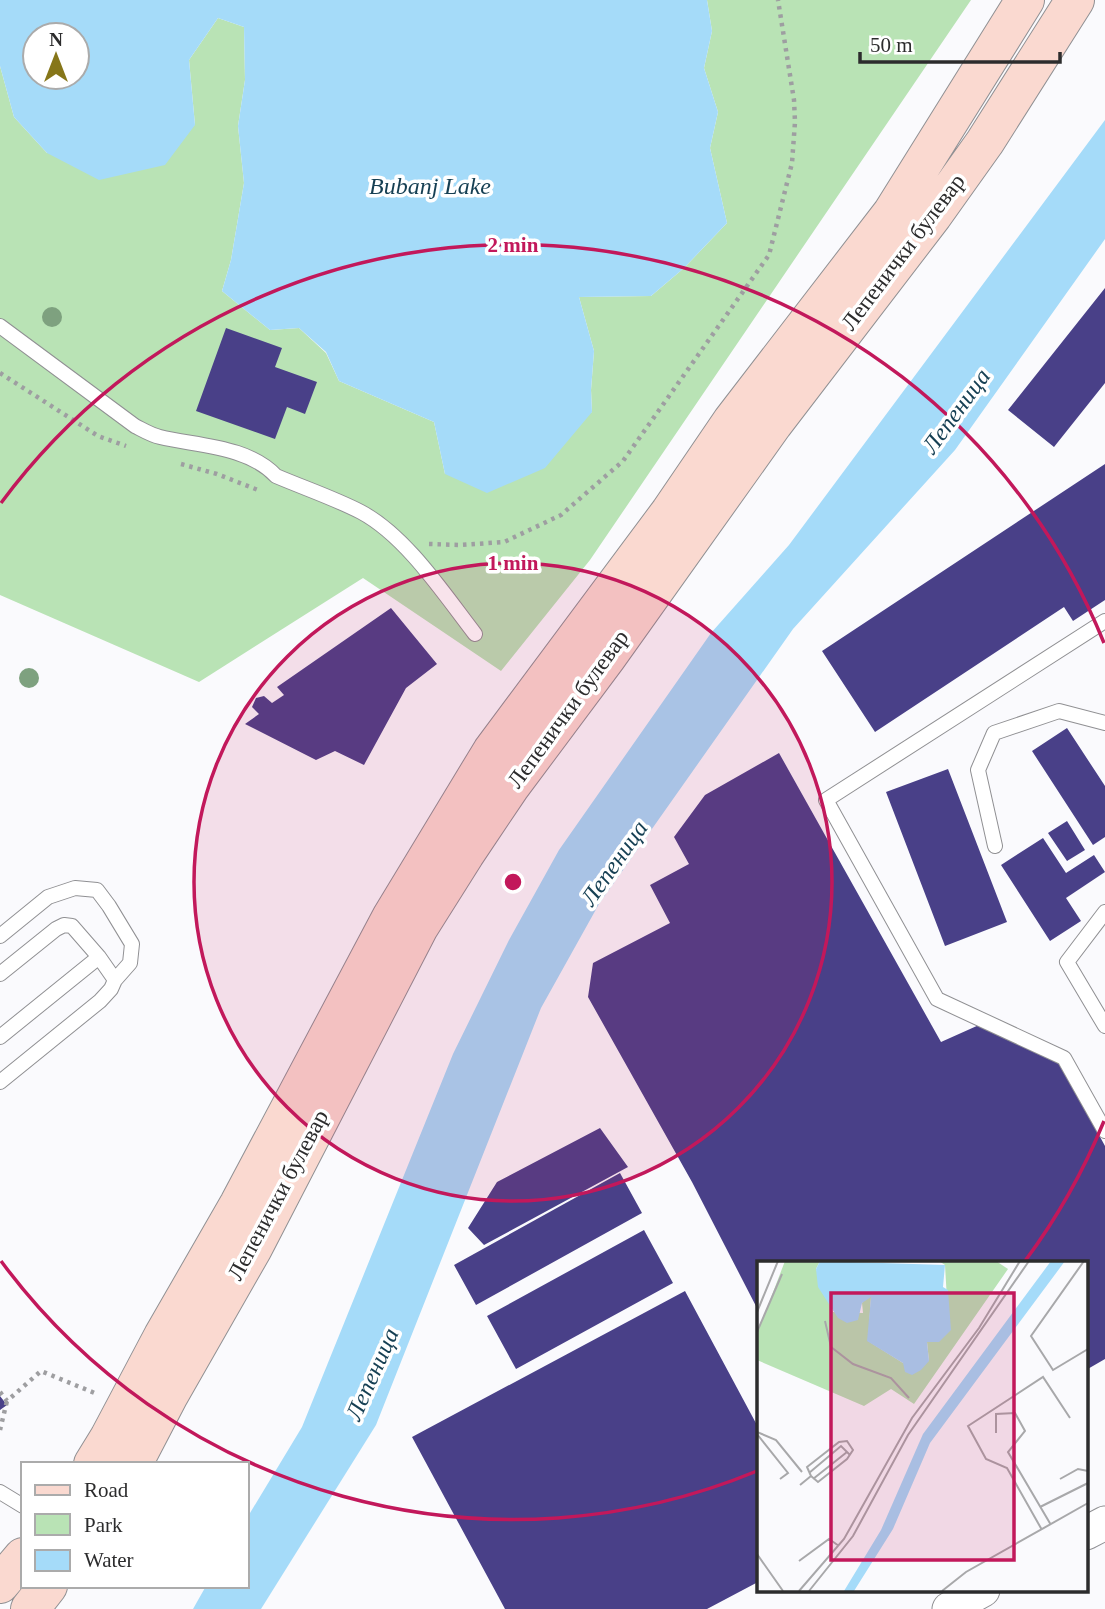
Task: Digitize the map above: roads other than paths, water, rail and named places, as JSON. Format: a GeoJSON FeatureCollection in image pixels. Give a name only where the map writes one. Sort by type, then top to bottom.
{"type":"FeatureCollection","features":[{"type":"Feature","properties":{"kind":"main road","name":"Лепенички булевар"},"geometry":{"type":"LineString","coordinates":[[94,1462],[239,1204],[392,916],[492,751],[670,512],[732,421],[892,213],[1025,0]]}},
{"type":"Feature","properties":{"kind":"main road","name":"Лепенички булевар"},"geometry":{"type":"LineString","coordinates":[[134,1462],[253,1248],[419,927],[465,853],[773,424],[933,215],[985,142],[1076,0]]}},
{"type":"Feature","properties":{"kind":"main road"},"geometry":{"type":"LineString","coordinates":[[0,1584],[21,1559]]}},
{"type":"Feature","properties":{"kind":"main road"},"geometry":{"type":"LineString","coordinates":[[30,1609],[46,1588]]}},
{"type":"Feature","properties":{"kind":"street"},"geometry":{"type":"LineString","coordinates":[[1088,1532],[1105,1522]]}},
{"type":"Feature","properties":{"kind":"street"},"geometry":{"type":"LineString","coordinates":[[949,1609],[980,1592]]}},
{"type":"Feature","properties":{"kind":"lane"},"geometry":{"type":"LineString","coordinates":[[0,326],[135,426],[156,436],[235,452],[267,466],[276,476],[362,513],[398,539],[475,634]]}},
{"type":"Feature","properties":{"kind":"lane"},"geometry":{"type":"LineString","coordinates":[[1105,621],[826,800],[937,999],[1064,1058],[1105,1130]]}},
{"type":"Feature","properties":{"kind":"lane"},"geometry":{"type":"LineString","coordinates":[[995,846],[978,770],[994,733],[1059,710],[1105,723]]}},
{"type":"Feature","properties":{"kind":"lane"},"geometry":{"type":"LineString","coordinates":[[0,936],[48,897],[75,888],[97,890],[132,944],[130,963],[100,1001],[0,1082]]}},
{"type":"Feature","properties":{"kind":"lane"},"geometry":{"type":"LineString","coordinates":[[1105,912],[1067,962],[1105,1026]]}},
{"type":"Feature","properties":{"kind":"lane"},"geometry":{"type":"LineString","coordinates":[[0,974],[64,925],[72,926],[115,980]]}},
{"type":"Feature","properties":{"kind":"lane"},"geometry":{"type":"LineString","coordinates":[[0,1037],[99,957]]}},
{"type":"Feature","properties":{"kind":"lane"},"geometry":{"type":"LineString","coordinates":[[0,1492],[21,1505]]}},
{"type":"Feature","properties":{"kind":"water","name":"Bubanj Lake"},"geometry":{"type":"Polygon","coordinates":[[[0,0],[707,0],[712,31],[704,68],[718,112],[710,148],[727,223],[684,268],[651,296],[579,297],[594,351],[592,412],[545,468],[487,493],[445,474],[434,422],[339,381],[326,352],[299,328],[270,330],[222,291],[231,260],[244,183],[238,126],[245,80],[244,27],[218,18],[189,60],[195,125],[165,165],[99,180],[47,153],[14,117],[0,66],[0,0]]]}},
{"type":"Feature","properties":{"kind":"water","name":"Лепеница"},"geometry":{"type":"Polygon","coordinates":[[[1105,120],[1105,239],[955,450],[793,629],[599,904],[541,1008],[376,1425],[261,1609],[193,1609],[205,1588],[248,1588],[248,1516],[302,1427],[453,1054],[509,940],[559,850],[711,633],[789,545],[1105,120]]]}}]}
